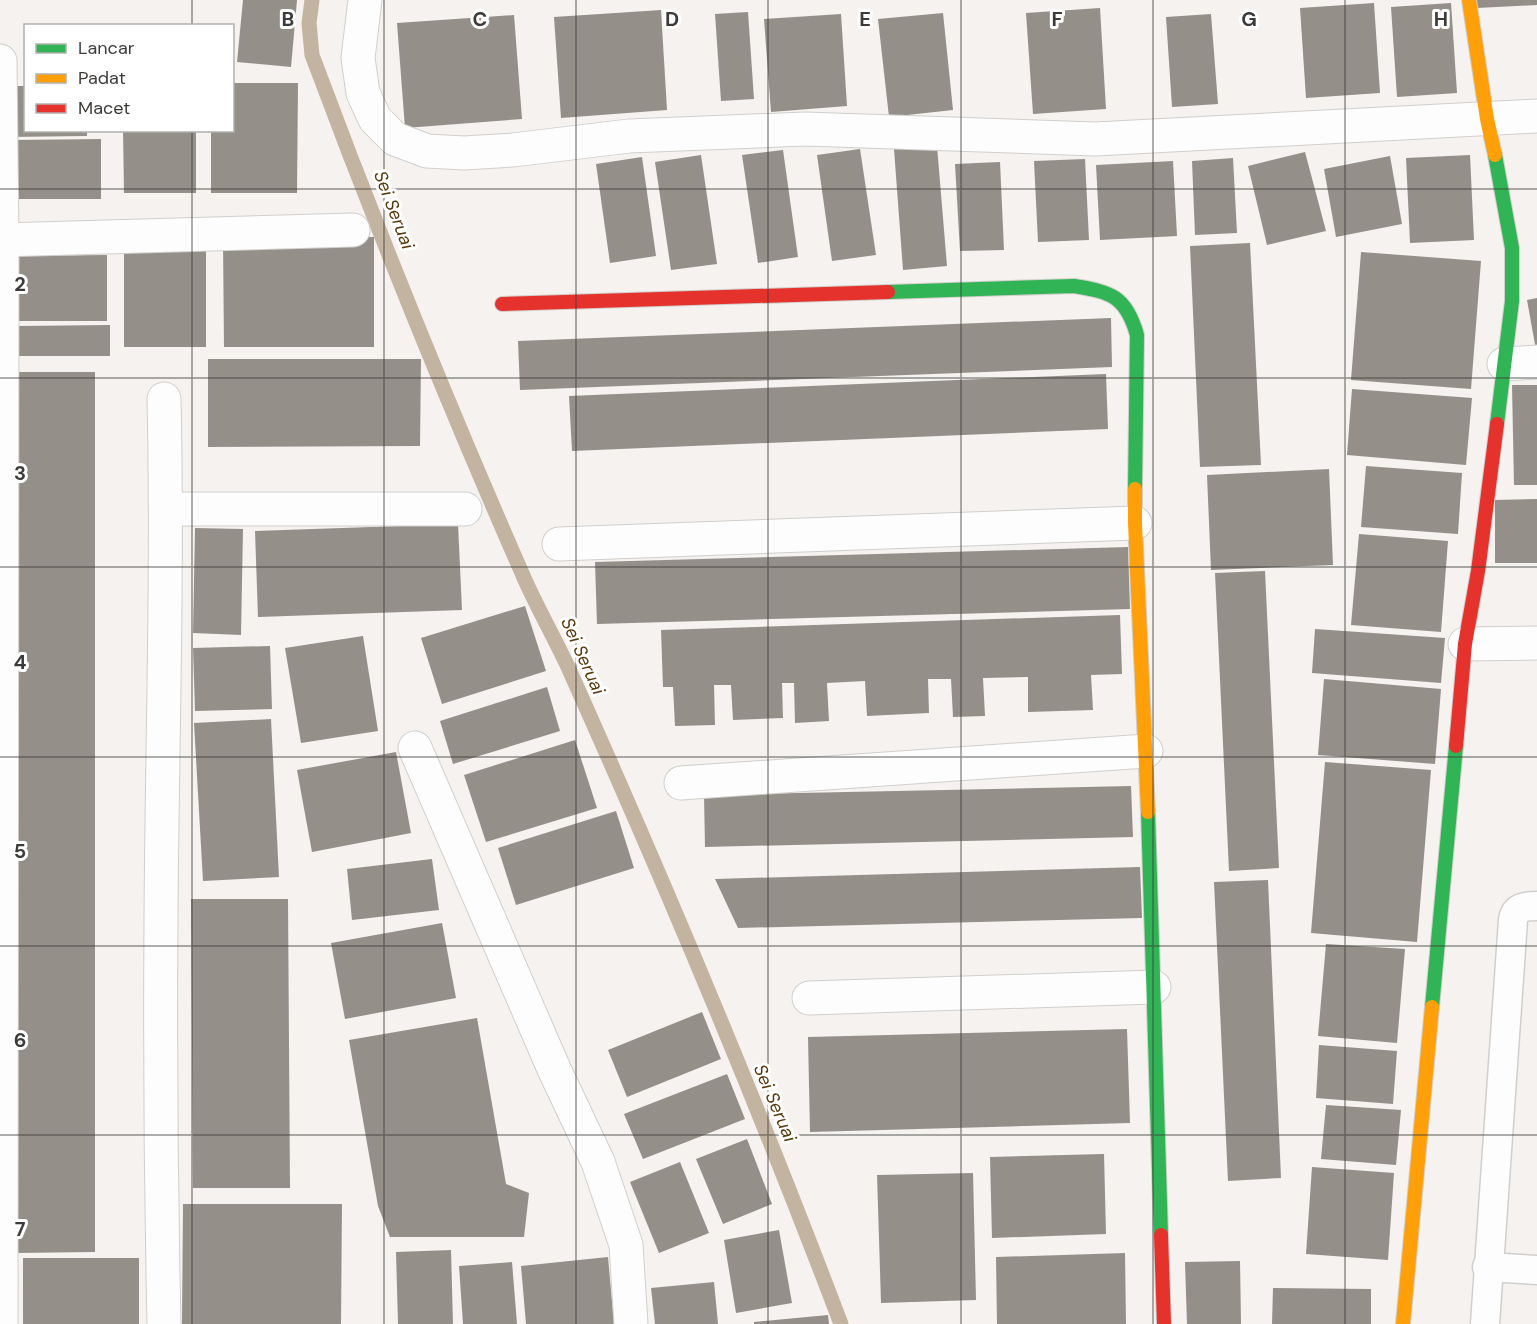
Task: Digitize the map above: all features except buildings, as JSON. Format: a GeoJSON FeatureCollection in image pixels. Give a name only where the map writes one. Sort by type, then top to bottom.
{"type":"FeatureCollection","features":[{"type":"Feature","properties":{"kind":"street"},"geometry":{"type":"LineString","coordinates":[[365,0],[358,58],[363,93],[375,119],[395,139],[427,151],[464,153],[513,150],[629,136],[805,129],[1095,139],[1537,116]]}},
{"type":"Feature","properties":{"kind":"street"},"geometry":{"type":"LineString","coordinates":[[1403,1324],[1465,644],[1478,571],[1512,301],[1512,248],[1487,119],[1469,0]]}},
{"type":"Feature","properties":{"kind":"street"},"geometry":{"type":"LineString","coordinates":[[0,61],[1,1324]]}},
{"type":"Feature","properties":{"kind":"street"},"geometry":{"type":"LineString","coordinates":[[1,240],[353,230]]}},
{"type":"Feature","properties":{"kind":"street"},"geometry":{"type":"LineString","coordinates":[[502,304],[1074,286],[1101,290],[1122,299],[1133,318],[1137,334],[1135,523],[1146,751],[1164,1324]]}},
{"type":"Feature","properties":{"kind":"street"},"geometry":{"type":"LineString","coordinates":[[1504,364],[1537,362]]}},
{"type":"Feature","properties":{"kind":"street"},"geometry":{"type":"LineString","coordinates":[[164,399],[166,508],[161,920],[161,1199],[164,1324]]}},
{"type":"Feature","properties":{"kind":"street"},"geometry":{"type":"LineString","coordinates":[[166,508],[465,509]]}},
{"type":"Feature","properties":{"kind":"street"},"geometry":{"type":"LineString","coordinates":[[559,544],[1135,523]]}},
{"type":"Feature","properties":{"kind":"street"},"geometry":{"type":"LineString","coordinates":[[1465,644],[1537,643]]}},
{"type":"Feature","properties":{"kind":"street"},"geometry":{"type":"LineString","coordinates":[[415,748],[554,1069],[598,1162],[626,1245],[631,1324]]}},
{"type":"Feature","properties":{"kind":"street"},"geometry":{"type":"LineString","coordinates":[[681,783],[1146,751]]}},
{"type":"Feature","properties":{"kind":"street"},"geometry":{"type":"LineString","coordinates":[[809,998],[1154,987]]}},
{"type":"Feature","properties":{"kind":"lane"},"geometry":{"type":"LineString","coordinates":[[1485,1324],[1513,920],[1516,911],[1520,908],[1537,906]]}},
{"type":"Feature","properties":{"kind":"lane"},"geometry":{"type":"LineString","coordinates":[[1488,1267],[1537,1270]]}},
{"type":"Feature","properties":{"kind":"waterway","name":"Sei Seruai"},"geometry":{"type":"LineString","coordinates":[[312,0],[309,23],[312,55],[388,253],[525,580],[568,667],[675,911],[777,1158],[841,1324]]}},
{"type":"Feature","properties":{"kind":"traffic: fast"},"geometry":{"type":"LineString","coordinates":[[1495,155],[1512,248],[1512,301],[1497,424]]}},
{"type":"Feature","properties":{"kind":"traffic: fast"},"geometry":{"type":"LineString","coordinates":[[888,292],[1074,286],[1098,291],[1115,298],[1128,312],[1137,335],[1135,489]]}},
{"type":"Feature","properties":{"kind":"traffic: fast"},"geometry":{"type":"LineString","coordinates":[[1432,1007],[1456,746]]}},
{"type":"Feature","properties":{"kind":"traffic: fast"},"geometry":{"type":"LineString","coordinates":[[1148,812],[1161,1235]]}},
{"type":"Feature","properties":{"kind":"traffic: slow"},"geometry":{"type":"LineString","coordinates":[[1469,0],[1487,119],[1495,155]]}},
{"type":"Feature","properties":{"kind":"traffic: slow"},"geometry":{"type":"LineString","coordinates":[[1135,489],[1148,812]]}},
{"type":"Feature","properties":{"kind":"traffic: slow"},"geometry":{"type":"LineString","coordinates":[[1403,1324],[1432,1007]]}},
{"type":"Feature","properties":{"kind":"traffic: jam"},"geometry":{"type":"LineString","coordinates":[[502,304],[888,292]]}},
{"type":"Feature","properties":{"kind":"traffic: jam"},"geometry":{"type":"LineString","coordinates":[[1456,746],[1465,644],[1478,571],[1497,424]]}},
{"type":"Feature","properties":{"kind":"traffic: jam"},"geometry":{"type":"LineString","coordinates":[[1161,1235],[1164,1324]]}}]}
